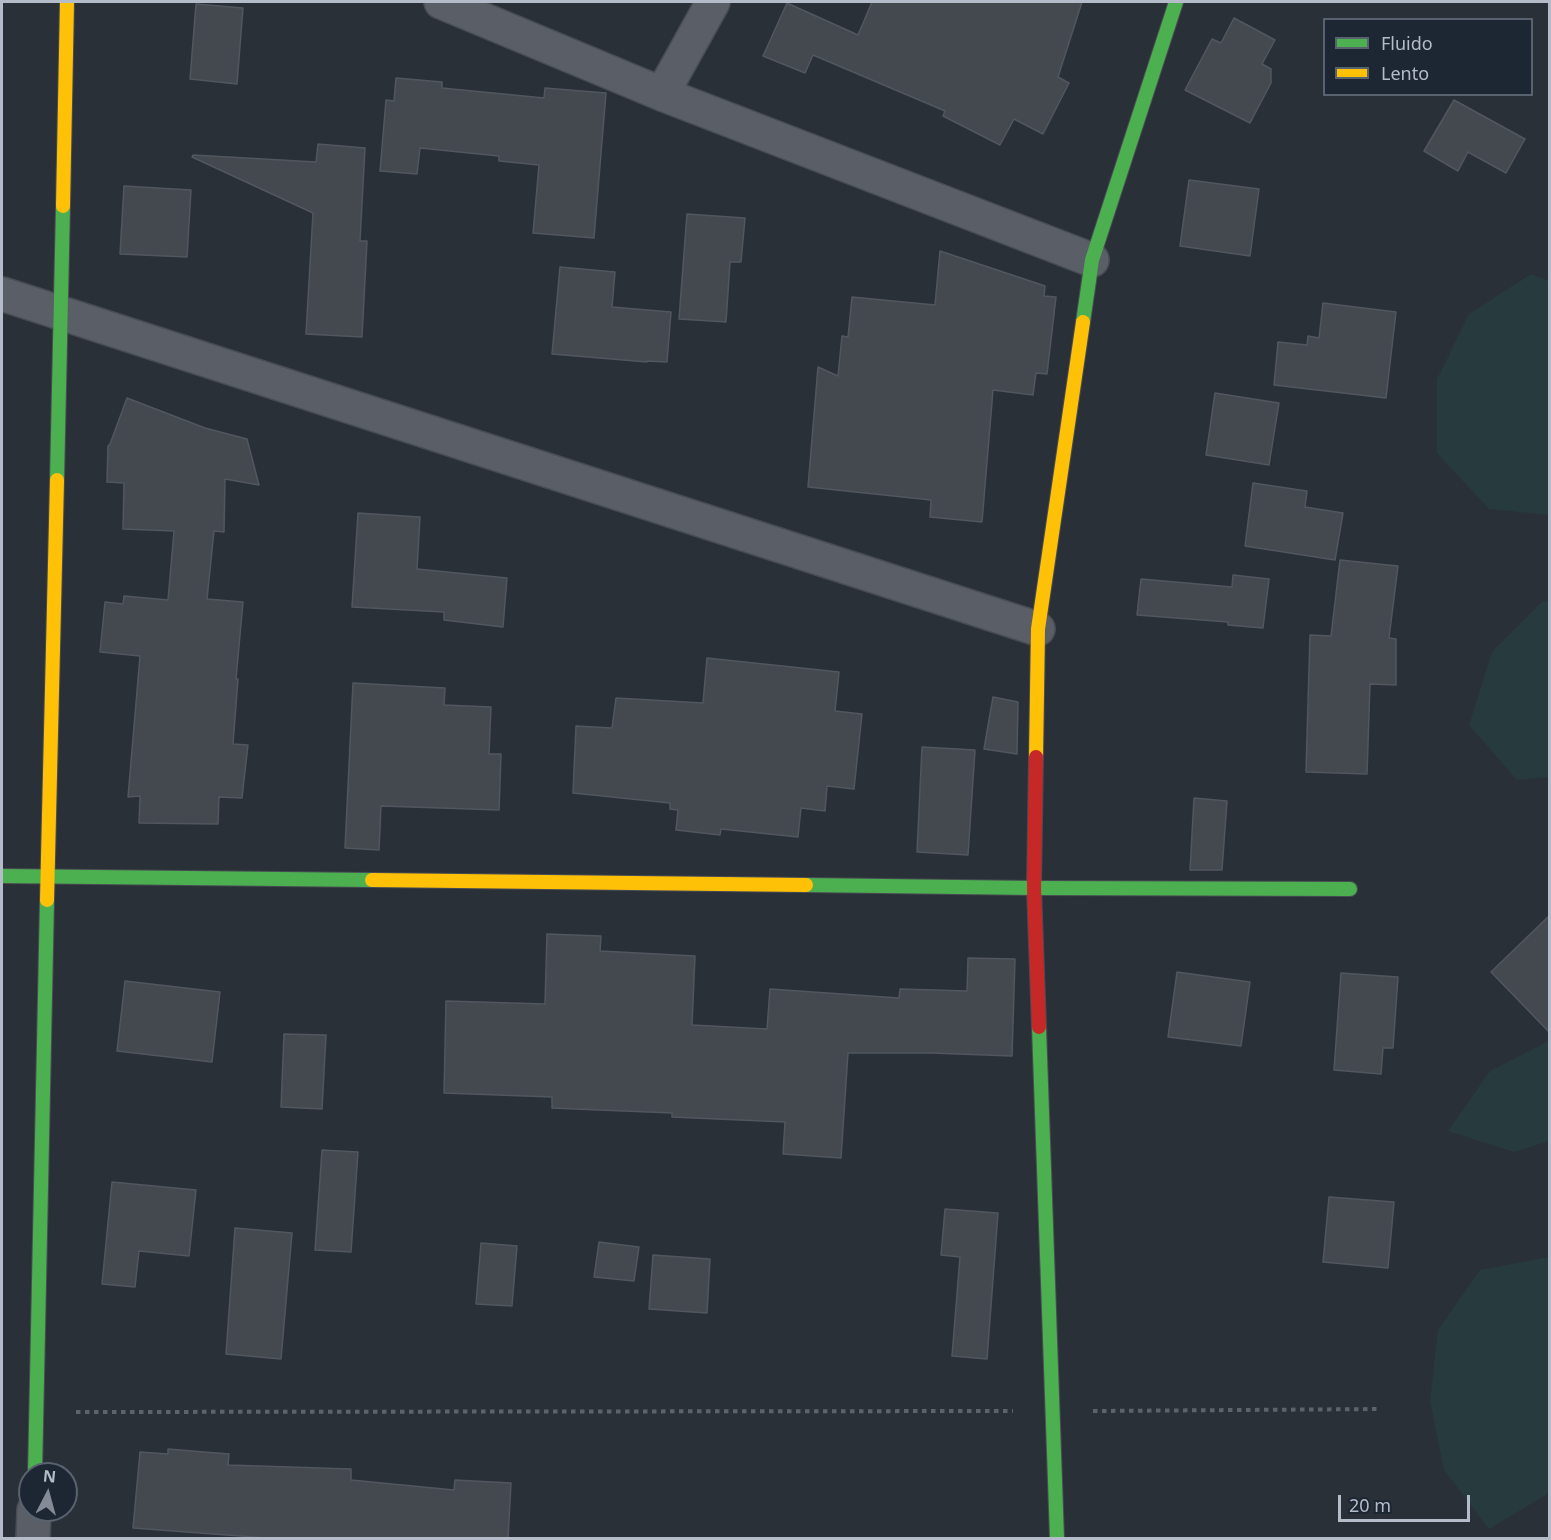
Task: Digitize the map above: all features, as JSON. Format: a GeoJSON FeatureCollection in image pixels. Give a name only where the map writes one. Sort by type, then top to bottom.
{"type":"FeatureCollection","features":[{"type":"Feature","properties":{"kind":"street"},"geometry":{"type":"LineString","coordinates":[[34,1462],[67,2]]}},
{"type":"Feature","properties":{"kind":"street"},"geometry":{"type":"LineString","coordinates":[[441,2],[663,94],[1092,260]]}},
{"type":"Feature","properties":{"kind":"street"},"geometry":{"type":"LineString","coordinates":[[663,94],[713,2]]}},
{"type":"Feature","properties":{"kind":"street"},"geometry":{"type":"LineString","coordinates":[[1057,1539],[1034,888],[1038,629],[1092,260],[1176,2]]}},
{"type":"Feature","properties":{"kind":"street"},"geometry":{"type":"LineString","coordinates":[[2,294],[1038,629]]}},
{"type":"Feature","properties":{"kind":"street"},"geometry":{"type":"LineString","coordinates":[[2,876],[1034,888],[1350,889]]}},
{"type":"Feature","properties":{"kind":"street"},"geometry":{"type":"LineString","coordinates":[[33,1539],[34,1522]]}},
{"type":"Feature","properties":{"kind":"path"},"geometry":{"type":"LineString","coordinates":[[36,1412],[1381,1409]]}},
{"type":"Feature","properties":{"kind":"green space"},"geometry":{"type":"Polygon","coordinates":[[[1531,274],[1549,281],[1549,515],[1489,509],[1437,453],[1437,379],[1469,314],[1531,274]]]}},
{"type":"Feature","properties":{"kind":"green space"},"geometry":{"type":"Polygon","coordinates":[[[1543,601],[1550,602],[1549,777],[1517,780],[1469,725],[1492,652],[1543,601]]]}},
{"type":"Feature","properties":{"kind":"green space"},"geometry":{"type":"Polygon","coordinates":[[[1549,1041],[1549,1141],[1514,1152],[1448,1131],[1490,1071],[1549,1041]]]}},
{"type":"Feature","properties":{"kind":"green space"},"geometry":{"type":"Polygon","coordinates":[[[1549,1257],[1549,1493],[1489,1529],[1444,1470],[1430,1401],[1438,1330],[1480,1270],[1549,1257]]]}},
{"type":"Feature","properties":{"kind":"building"},"geometry":{"type":"Polygon","coordinates":[[[872,2],[1082,2],[1058,77],[1069,83],[1043,134],[1014,119],[1000,145],[943,116],[945,111],[813,55],[805,73],[763,56],[787,3],[858,35],[872,2]]]}},
{"type":"Feature","properties":{"kind":"building"},"geometry":{"type":"Polygon","coordinates":[[[196,4],[243,8],[237,84],[190,79],[196,4]]]}},
{"type":"Feature","properties":{"kind":"building"},"geometry":{"type":"Polygon","coordinates":[[[1234,18],[1275,40],[1262,64],[1271,69],[1271,83],[1250,123],[1185,90],[1212,39],[1221,43],[1234,18]]]}},
{"type":"Feature","properties":{"kind":"building"},"geometry":{"type":"Polygon","coordinates":[[[396,78],[442,82],[442,88],[544,98],[545,88],[606,93],[594,238],[533,233],[539,165],[499,161],[499,156],[420,148],[417,174],[380,171],[386,100],[394,101],[396,78]]]}},
{"type":"Feature","properties":{"kind":"building"},"geometry":{"type":"Polygon","coordinates":[[[1454,100],[1525,139],[1506,173],[1468,152],[1458,171],[1424,151],[1454,100]]]}},
{"type":"Feature","properties":{"kind":"building"},"geometry":{"type":"Polygon","coordinates":[[[318,144],[365,148],[360,241],[367,241],[362,337],[306,334],[313,213],[192,157],[193,155],[316,162],[318,144]]]}},
{"type":"Feature","properties":{"kind":"building"},"geometry":{"type":"Polygon","coordinates":[[[1189,180],[1259,189],[1250,256],[1180,246],[1189,180]]]}},
{"type":"Feature","properties":{"kind":"building"},"geometry":{"type":"Polygon","coordinates":[[[124,186],[191,190],[187,257],[120,254],[124,186]]]}},
{"type":"Feature","properties":{"kind":"building"},"geometry":{"type":"Polygon","coordinates":[[[687,214],[745,218],[741,262],[730,262],[726,322],[679,319],[687,214]]]}},
{"type":"Feature","properties":{"kind":"building"},"geometry":{"type":"Polygon","coordinates":[[[940,251],[1045,286],[1044,296],[1056,297],[1047,374],[1036,373],[1033,395],[993,390],[982,522],[930,517],[931,500],[808,487],[818,367],[838,376],[842,336],[848,337],[852,297],[935,305],[940,251]]]}},
{"type":"Feature","properties":{"kind":"building"},"geometry":{"type":"Polygon","coordinates":[[[560,267],[615,272],[612,307],[671,312],[667,362],[552,354],[560,267]]]}},
{"type":"Feature","properties":{"kind":"building"},"geometry":{"type":"Polygon","coordinates":[[[1323,303],[1396,312],[1386,398],[1274,385],[1278,342],[1307,345],[1308,336],[1319,338],[1323,303]]]}},
{"type":"Feature","properties":{"kind":"building"},"geometry":{"type":"Polygon","coordinates":[[[1215,393],[1279,403],[1269,465],[1206,455],[1215,393]]]}},
{"type":"Feature","properties":{"kind":"building"},"geometry":{"type":"Polygon","coordinates":[[[127,398],[205,428],[247,439],[259,485],[225,479],[224,532],[214,531],[207,599],[243,602],[233,744],[248,745],[242,798],[219,797],[218,824],[139,823],[140,796],[128,797],[140,656],[100,652],[105,602],[123,604],[124,596],[168,600],[174,531],[123,529],[124,483],[107,482],[108,446],[127,398]]]}},
{"type":"Feature","properties":{"kind":"building"},"geometry":{"type":"Polygon","coordinates":[[[1253,483],[1307,491],[1305,507],[1343,513],[1335,560],[1245,546],[1253,483]]]}},
{"type":"Feature","properties":{"kind":"building"},"geometry":{"type":"Polygon","coordinates":[[[358,513],[420,517],[417,569],[507,578],[503,627],[444,620],[444,612],[352,607],[358,513]]]}},
{"type":"Feature","properties":{"kind":"building"},"geometry":{"type":"Polygon","coordinates":[[[1340,560],[1398,566],[1389,638],[1396,639],[1396,685],[1370,684],[1367,774],[1306,772],[1310,635],[1331,636],[1340,560]]]}},
{"type":"Feature","properties":{"kind":"building"},"geometry":{"type":"Polygon","coordinates":[[[1233,575],[1269,579],[1263,628],[1228,625],[1228,622],[1137,615],[1141,579],[1232,587],[1233,575]]]}},
{"type":"Feature","properties":{"kind":"building"},"geometry":{"type":"Polygon","coordinates":[[[707,658],[839,672],[835,711],[862,714],[854,789],[827,786],[825,811],[801,808],[798,837],[721,829],[720,835],[676,830],[678,810],[670,809],[670,803],[573,793],[576,726],[612,728],[616,698],[703,703],[707,658]]]}},
{"type":"Feature","properties":{"kind":"building"},"geometry":{"type":"Polygon","coordinates":[[[353,683],[445,688],[444,705],[491,707],[489,754],[501,754],[499,810],[381,806],[379,850],[345,848],[353,683]]]}},
{"type":"Feature","properties":{"kind":"building"},"geometry":{"type":"Polygon","coordinates":[[[993,697],[1018,702],[1017,754],[984,749],[993,697]]]}},
{"type":"Feature","properties":{"kind":"building"},"geometry":{"type":"Polygon","coordinates":[[[922,747],[975,750],[968,855],[917,852],[922,747]]]}},
{"type":"Feature","properties":{"kind":"building"},"geometry":{"type":"Polygon","coordinates":[[[1194,798],[1227,801],[1222,870],[1190,870],[1194,798]]]}},
{"type":"Feature","properties":{"kind":"building"},"geometry":{"type":"Polygon","coordinates":[[[1550,915],[1550,1033],[1491,972],[1550,915]]]}},
{"type":"Feature","properties":{"kind":"building"},"geometry":{"type":"Polygon","coordinates":[[[547,934],[601,936],[600,951],[695,956],[692,1025],[767,1029],[770,989],[899,998],[900,989],[967,991],[968,958],[1015,959],[1012,1056],[848,1053],[841,1158],[783,1154],[785,1122],[672,1117],[672,1113],[552,1108],[552,1097],[444,1093],[446,1001],[545,1004],[547,934]]]}},
{"type":"Feature","properties":{"kind":"building"},"geometry":{"type":"Polygon","coordinates":[[[1177,972],[1250,982],[1241,1046],[1168,1037],[1177,972]]]}},
{"type":"Feature","properties":{"kind":"building"},"geometry":{"type":"Polygon","coordinates":[[[1341,973],[1398,977],[1393,1048],[1383,1048],[1381,1074],[1334,1070],[1341,973]]]}},
{"type":"Feature","properties":{"kind":"building"},"geometry":{"type":"Polygon","coordinates":[[[125,981],[220,992],[212,1062],[117,1051],[125,981]]]}},
{"type":"Feature","properties":{"kind":"building"},"geometry":{"type":"Polygon","coordinates":[[[284,1034],[326,1035],[322,1109],[281,1107],[284,1034]]]}},
{"type":"Feature","properties":{"kind":"building"},"geometry":{"type":"Polygon","coordinates":[[[322,1150],[358,1152],[351,1252],[315,1250],[322,1150]]]}},
{"type":"Feature","properties":{"kind":"building"},"geometry":{"type":"Polygon","coordinates":[[[112,1182],[196,1190],[189,1256],[139,1251],[135,1287],[102,1284],[112,1182]]]}},
{"type":"Feature","properties":{"kind":"building"},"geometry":{"type":"Polygon","coordinates":[[[1329,1197],[1394,1202],[1388,1268],[1323,1262],[1329,1197]]]}},
{"type":"Feature","properties":{"kind":"building"},"geometry":{"type":"Polygon","coordinates":[[[945,1209],[998,1213],[987,1359],[952,1356],[960,1257],[941,1255],[945,1209]]]}},
{"type":"Feature","properties":{"kind":"building"},"geometry":{"type":"Polygon","coordinates":[[[235,1228],[292,1233],[281,1359],[226,1354],[235,1228]]]}},
{"type":"Feature","properties":{"kind":"building"},"geometry":{"type":"Polygon","coordinates":[[[599,1242],[639,1247],[634,1281],[594,1277],[599,1242]]]}},
{"type":"Feature","properties":{"kind":"building"},"geometry":{"type":"Polygon","coordinates":[[[481,1243],[517,1246],[512,1306],[476,1304],[481,1243]]]}},
{"type":"Feature","properties":{"kind":"building"},"geometry":{"type":"Polygon","coordinates":[[[653,1255],[710,1259],[707,1313],[649,1309],[653,1255]]]}},
{"type":"Feature","properties":{"kind":"building"},"geometry":{"type":"Polygon","coordinates":[[[168,1449],[229,1454],[228,1465],[351,1469],[351,1480],[454,1490],[455,1480],[511,1483],[508,1539],[280,1539],[133,1528],[140,1452],[168,1454],[168,1449]]]}},
{"type":"Feature","properties":{"kind":"traffic: fast"},"geometry":{"type":"LineString","coordinates":[[1083,322],[1092,260],[1176,2]]}},
{"type":"Feature","properties":{"kind":"traffic: fast"},"geometry":{"type":"LineString","coordinates":[[57,480],[63,206]]}},
{"type":"Feature","properties":{"kind":"traffic: fast"},"geometry":{"type":"LineString","coordinates":[[2,876],[372,880]]}},
{"type":"Feature","properties":{"kind":"traffic: fast"},"geometry":{"type":"LineString","coordinates":[[806,885],[1350,889]]}},
{"type":"Feature","properties":{"kind":"traffic: fast"},"geometry":{"type":"LineString","coordinates":[[35,1462],[47,900]]}},
{"type":"Feature","properties":{"kind":"traffic: fast"},"geometry":{"type":"LineString","coordinates":[[1039,1027],[1057,1538]]}},
{"type":"Feature","properties":{"kind":"traffic: slow"},"geometry":{"type":"LineString","coordinates":[[63,206],[67,2]]}},
{"type":"Feature","properties":{"kind":"traffic: slow"},"geometry":{"type":"LineString","coordinates":[[1036,757],[1038,629],[1083,322]]}},
{"type":"Feature","properties":{"kind":"traffic: slow"},"geometry":{"type":"LineString","coordinates":[[47,900],[57,480]]}},
{"type":"Feature","properties":{"kind":"traffic: slow"},"geometry":{"type":"LineString","coordinates":[[372,880],[806,885]]}},
{"type":"Feature","properties":{"kind":"traffic: jam"},"geometry":{"type":"LineString","coordinates":[[1036,757],[1034,888],[1039,1027]]}}]}
